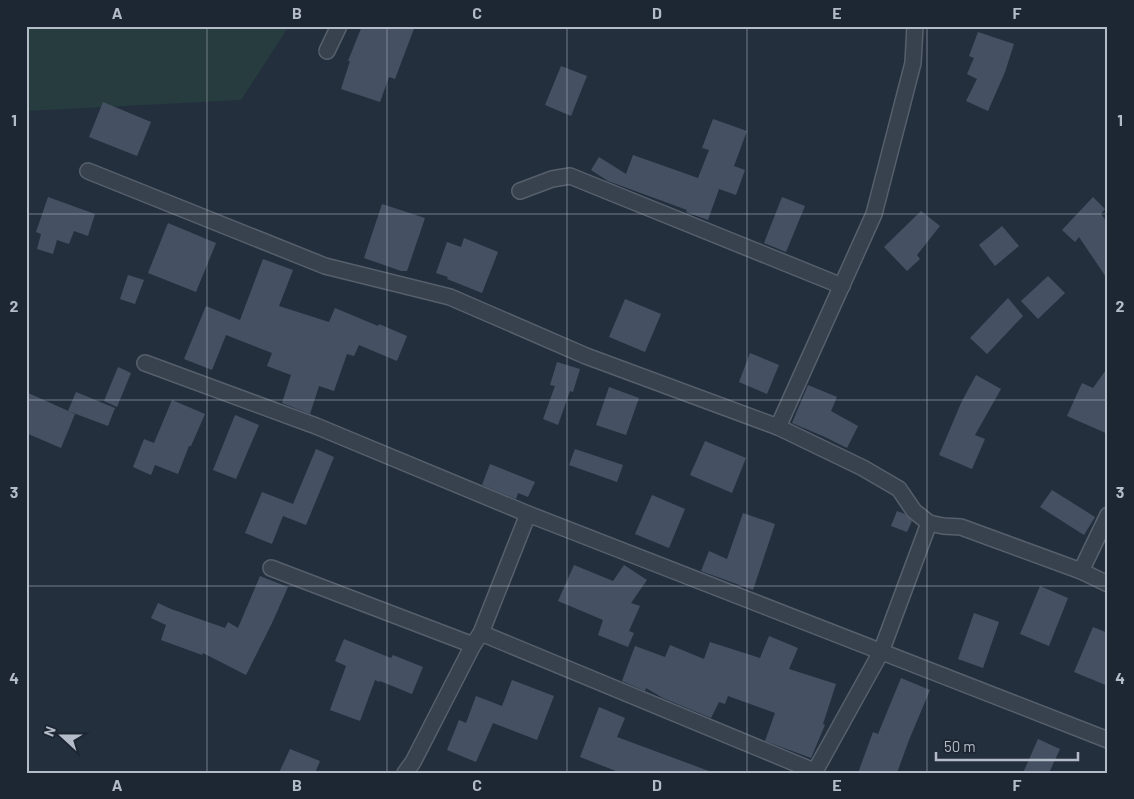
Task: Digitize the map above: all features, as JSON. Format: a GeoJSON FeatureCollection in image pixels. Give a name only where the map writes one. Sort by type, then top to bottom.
{"type":"FeatureCollection","features":[{"type":"Feature","properties":{"kind":"street"},"geometry":{"type":"LineString","coordinates":[[327,51],[339,26]]}},
{"type":"Feature","properties":{"kind":"street"},"geometry":{"type":"LineString","coordinates":[[778,427],[874,214],[913,64],[915,26]]}},
{"type":"Feature","properties":{"kind":"street"},"geometry":{"type":"LineString","coordinates":[[88,171],[325,266],[450,297],[586,356],[778,427],[863,468],[899,490],[914,511],[929,523],[961,527],[1081,571],[1108,584]]}},
{"type":"Feature","properties":{"kind":"street"},"geometry":{"type":"LineString","coordinates":[[520,191],[552,179],[570,176],[842,286]]}},
{"type":"Feature","properties":{"kind":"street"},"geometry":{"type":"LineString","coordinates":[[145,363],[316,426],[528,514],[1108,740]]}},
{"type":"Feature","properties":{"kind":"street"},"geometry":{"type":"LineString","coordinates":[[405,773],[413,762],[477,639],[528,514]]}},
{"type":"Feature","properties":{"kind":"street"},"geometry":{"type":"LineString","coordinates":[[1081,571],[1108,515]]}},
{"type":"Feature","properties":{"kind":"street"},"geometry":{"type":"LineString","coordinates":[[271,568],[477,639],[814,772],[881,652],[929,523]]}},
{"type":"Feature","properties":{"kind":"green space"},"geometry":{"type":"Polygon","coordinates":[[[26,26],[289,26],[241,100],[26,111],[26,26]]]}},
{"type":"Feature","properties":{"kind":"building"},"geometry":{"type":"Polygon","coordinates":[[[362,26],[415,26],[395,79],[389,77],[380,102],[341,89],[350,61],[348,61],[362,26]]]}},
{"type":"Feature","properties":{"kind":"building"},"geometry":{"type":"Polygon","coordinates":[[[978,32],[1014,44],[1005,72],[988,111],[966,101],[977,79],[967,74],[974,58],[969,56],[978,32]]]}},
{"type":"Feature","properties":{"kind":"building"},"geometry":{"type":"Polygon","coordinates":[[[561,66],[587,76],[571,116],[545,105],[561,66]]]}},
{"type":"Feature","properties":{"kind":"building"},"geometry":{"type":"Polygon","coordinates":[[[103,102],[151,122],[137,156],[89,137],[103,102]]]}},
{"type":"Feature","properties":{"kind":"building"},"geometry":{"type":"Polygon","coordinates":[[[713,119],[747,131],[734,166],[745,170],[736,195],[719,189],[708,220],[686,212],[687,210],[608,181],[591,170],[599,157],[626,174],[633,155],[698,178],[709,150],[702,148],[713,119]]]}},
{"type":"Feature","properties":{"kind":"building"},"geometry":{"type":"Polygon","coordinates":[[[48,197],[95,214],[88,236],[74,231],[69,244],[57,240],[53,254],[37,249],[41,234],[36,232],[48,197]]]}},
{"type":"Feature","properties":{"kind":"building"},"geometry":{"type":"Polygon","coordinates":[[[782,197],[805,206],[786,252],[764,243],[782,197]]]}},
{"type":"Feature","properties":{"kind":"building"},"geometry":{"type":"Polygon","coordinates":[[[1093,197],[1105,209],[1101,214],[1108,223],[1108,280],[1079,237],[1075,242],[1062,230],[1093,197]]]}},
{"type":"Feature","properties":{"kind":"building"},"geometry":{"type":"Polygon","coordinates":[[[382,204],[425,218],[407,271],[401,271],[364,258],[382,204]]]}},
{"type":"Feature","properties":{"kind":"building"},"geometry":{"type":"Polygon","coordinates":[[[921,211],[940,226],[917,255],[920,259],[907,271],[884,247],[921,211]]]}},
{"type":"Feature","properties":{"kind":"building"},"geometry":{"type":"Polygon","coordinates":[[[168,223],[216,243],[196,292],[148,273],[168,223]]]}},
{"type":"Feature","properties":{"kind":"building"},"geometry":{"type":"Polygon","coordinates":[[[1002,226],[1019,246],[995,266],[979,245],[1002,226]]]}},
{"type":"Feature","properties":{"kind":"building"},"geometry":{"type":"Polygon","coordinates":[[[464,238],[498,252],[482,293],[436,273],[447,242],[461,247],[464,238]]]}},
{"type":"Feature","properties":{"kind":"building"},"geometry":{"type":"Polygon","coordinates":[[[263,259],[293,270],[279,306],[329,322],[335,308],[407,336],[397,361],[359,345],[354,356],[347,354],[334,391],[319,386],[310,414],[282,403],[291,375],[267,366],[272,353],[226,335],[212,370],[184,359],[206,306],[240,320],[263,259]]]}},
{"type":"Feature","properties":{"kind":"building"},"geometry":{"type":"Polygon","coordinates":[[[128,275],[144,280],[135,304],[120,299],[128,275]]]}},
{"type":"Feature","properties":{"kind":"building"},"geometry":{"type":"Polygon","coordinates":[[[1048,276],[1065,293],[1038,319],[1021,301],[1048,276]]]}},
{"type":"Feature","properties":{"kind":"building"},"geometry":{"type":"Polygon","coordinates":[[[1008,298],[1023,316],[987,354],[970,338],[1008,298]]]}},
{"type":"Feature","properties":{"kind":"building"},"geometry":{"type":"Polygon","coordinates":[[[625,299],[661,314],[645,352],[609,337],[625,299]]]}},
{"type":"Feature","properties":{"kind":"building"},"geometry":{"type":"Polygon","coordinates":[[[750,353],[779,365],[767,394],[739,382],[750,353]]]}},
{"type":"Feature","properties":{"kind":"building"},"geometry":{"type":"Polygon","coordinates":[[[557,362],[580,369],[573,392],[570,391],[558,425],[543,419],[555,386],[550,385],[557,362]]]}},
{"type":"Feature","properties":{"kind":"building"},"geometry":{"type":"Polygon","coordinates":[[[118,367],[131,373],[117,407],[104,401],[118,367]]]}},
{"type":"Feature","properties":{"kind":"building"},"geometry":{"type":"Polygon","coordinates":[[[1108,367],[1108,434],[1067,416],[1082,383],[1093,388],[1108,367]]]}},
{"type":"Feature","properties":{"kind":"building"},"geometry":{"type":"Polygon","coordinates":[[[976,375],[1001,389],[975,435],[985,439],[972,469],[939,455],[961,403],[976,375]]]}},
{"type":"Feature","properties":{"kind":"building"},"geometry":{"type":"Polygon","coordinates":[[[808,385],[837,397],[831,411],[858,426],[847,448],[792,423],[808,385]]]}},
{"type":"Feature","properties":{"kind":"building"},"geometry":{"type":"Polygon","coordinates":[[[609,387],[639,398],[626,435],[596,425],[609,387]]]}},
{"type":"Feature","properties":{"kind":"building"},"geometry":{"type":"Polygon","coordinates":[[[26,392],[75,414],[61,448],[26,433],[26,392]]]}},
{"type":"Feature","properties":{"kind":"building"},"geometry":{"type":"Polygon","coordinates":[[[76,392],[115,408],[108,426],[68,411],[76,392]]]}},
{"type":"Feature","properties":{"kind":"building"},"geometry":{"type":"Polygon","coordinates":[[[172,400],[205,414],[178,474],[155,465],[151,475],[133,467],[144,439],[154,443],[172,400]]]}},
{"type":"Feature","properties":{"kind":"building"},"geometry":{"type":"Polygon","coordinates":[[[235,415],[259,425],[236,479],[213,470],[235,415]]]}},
{"type":"Feature","properties":{"kind":"building"},"geometry":{"type":"Polygon","coordinates":[[[705,441],[746,458],[732,493],[690,475],[705,441]]]}},
{"type":"Feature","properties":{"kind":"building"},"geometry":{"type":"Polygon","coordinates":[[[316,449],[334,457],[306,525],[283,516],[272,544],[245,533],[262,492],[293,504],[316,449]]]}},
{"type":"Feature","properties":{"kind":"building"},"geometry":{"type":"Polygon","coordinates":[[[575,449],[623,465],[617,482],[569,465],[575,449]]]}},
{"type":"Feature","properties":{"kind":"building"},"geometry":{"type":"Polygon","coordinates":[[[490,464],[535,482],[528,497],[518,493],[516,499],[482,485],[490,464]]]}},
{"type":"Feature","properties":{"kind":"building"},"geometry":{"type":"Polygon","coordinates":[[[1052,490],[1095,517],[1084,535],[1040,507],[1052,490]]]}},
{"type":"Feature","properties":{"kind":"building"},"geometry":{"type":"Polygon","coordinates":[[[652,495],[685,509],[669,548],[635,534],[652,495]]]}},
{"type":"Feature","properties":{"kind":"building"},"geometry":{"type":"Polygon","coordinates":[[[897,511],[905,514],[912,521],[907,532],[891,526],[897,511]]]}},
{"type":"Feature","properties":{"kind":"building"},"geometry":{"type":"Polygon","coordinates":[[[743,513],[775,524],[753,590],[701,571],[709,551],[727,559],[743,513]]]}},
{"type":"Feature","properties":{"kind":"building"},"geometry":{"type":"Polygon","coordinates":[[[574,565],[613,581],[624,565],[647,580],[631,603],[640,606],[629,631],[634,633],[628,647],[598,635],[603,620],[558,601],[574,565]]]}},
{"type":"Feature","properties":{"kind":"building"},"geometry":{"type":"Polygon","coordinates":[[[260,576],[288,587],[246,675],[203,653],[202,655],[161,640],[166,625],[151,618],[158,603],[225,628],[228,622],[238,628],[260,576]]]}},
{"type":"Feature","properties":{"kind":"building"},"geometry":{"type":"Polygon","coordinates":[[[1040,586],[1068,598],[1049,646],[1020,634],[1040,586]]]}},
{"type":"Feature","properties":{"kind":"building"},"geometry":{"type":"Polygon","coordinates":[[[974,613],[999,622],[983,668],[958,659],[974,613]]]}},
{"type":"Feature","properties":{"kind":"building"},"geometry":{"type":"Polygon","coordinates":[[[1093,627],[1108,633],[1108,686],[1074,672],[1093,627]]]}},
{"type":"Feature","properties":{"kind":"building"},"geometry":{"type":"Polygon","coordinates":[[[769,636],[798,648],[789,669],[836,684],[823,724],[825,725],[811,758],[765,741],[775,713],[728,696],[725,704],[719,702],[711,718],[663,698],[646,688],[645,691],[622,681],[635,646],[665,657],[670,645],[704,659],[710,642],[760,658],[769,636]]]}},
{"type":"Feature","properties":{"kind":"building"},"geometry":{"type":"Polygon","coordinates":[[[344,639],[391,658],[393,655],[423,667],[412,694],[375,680],[360,721],[330,710],[346,666],[335,661],[344,639]]]}},
{"type":"Feature","properties":{"kind":"building"},"geometry":{"type":"Polygon","coordinates":[[[901,678],[930,690],[897,773],[858,773],[873,732],[878,734],[901,678]]]}},
{"type":"Feature","properties":{"kind":"building"},"geometry":{"type":"Polygon","coordinates":[[[512,680],[554,696],[537,740],[493,723],[476,762],[447,750],[459,720],[466,723],[476,696],[502,706],[512,680]]]}},
{"type":"Feature","properties":{"kind":"building"},"geometry":{"type":"Polygon","coordinates":[[[599,707],[625,718],[617,737],[709,771],[708,773],[621,773],[580,757],[599,707]]]}},
{"type":"Feature","properties":{"kind":"building"},"geometry":{"type":"Polygon","coordinates":[[[1038,739],[1060,749],[1049,773],[1023,773],[1038,739]]]}},
{"type":"Feature","properties":{"kind":"building"},"geometry":{"type":"Polygon","coordinates":[[[290,749],[320,761],[315,773],[279,773],[290,749]]]}}]}
